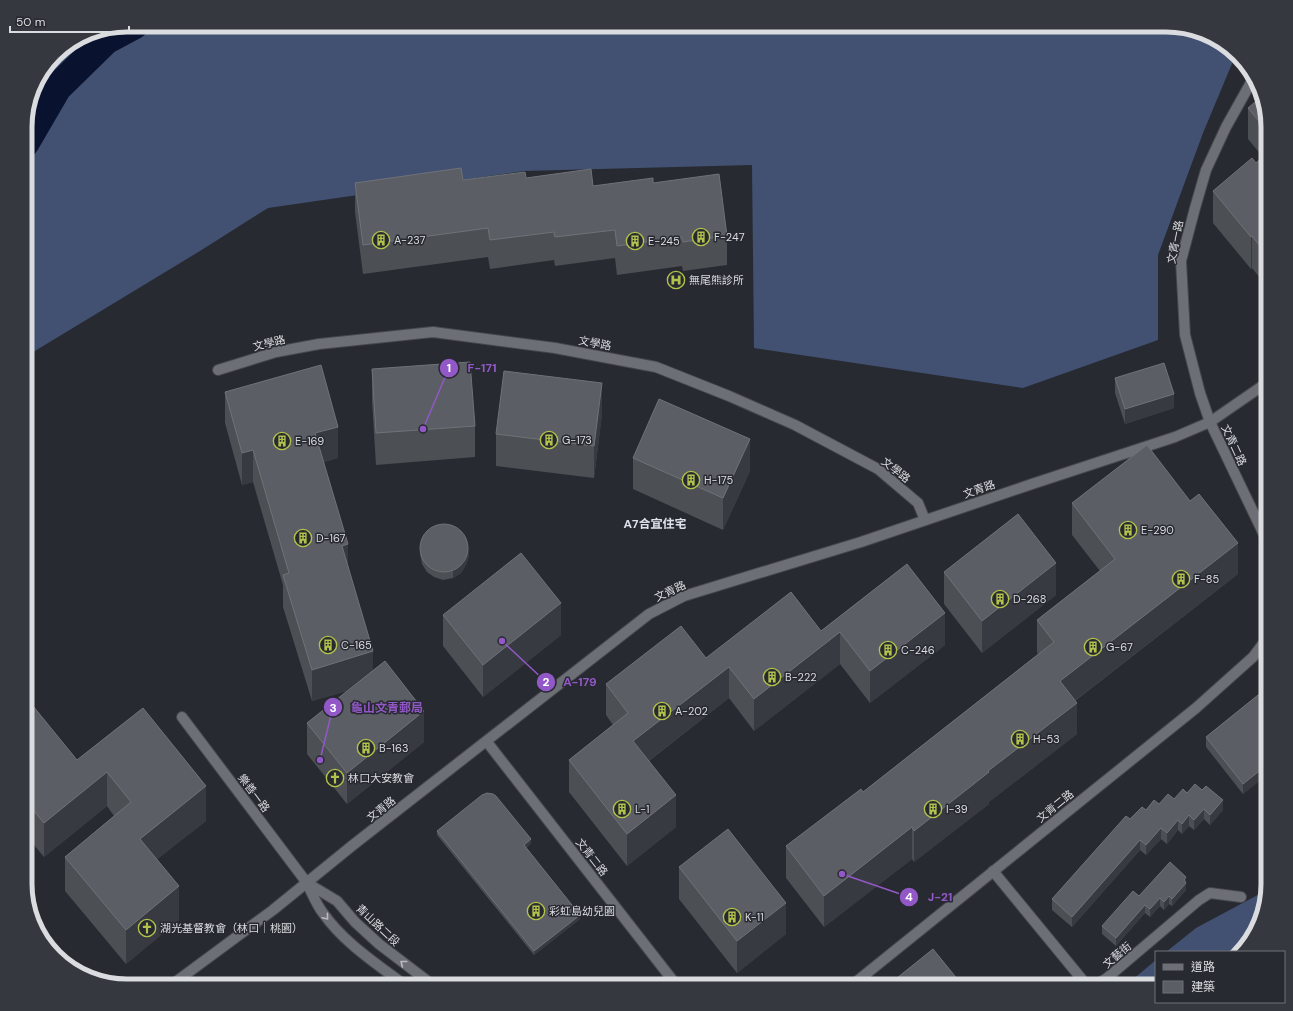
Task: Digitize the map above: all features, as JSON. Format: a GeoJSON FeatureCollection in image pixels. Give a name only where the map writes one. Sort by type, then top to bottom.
{"type":"FeatureCollection","features":[{"type":"Feature","properties":{"kind":"street","name":"文青一路"},"geometry":{"type":"LineString","coordinates":[[1210,422],[1200,393],[1185,335],[1181,261],[1194,208],[1206,170],[1226,127],[1250,84]]}},
{"type":"Feature","properties":{"kind":"street","name":"文學路"},"geometry":{"type":"LineString","coordinates":[[218,370],[276,352],[319,344],[432,332],[555,348],[656,367],[729,396],[795,425],[878,470],[918,503],[925,520]]}},
{"type":"Feature","properties":{"kind":"street","name":"文青路"},"geometry":{"type":"LineString","coordinates":[[179,979],[307,883],[649,614],[684,596],[861,542],[1175,437],[1210,422],[1261,387]]}},
{"type":"Feature","properties":{"kind":"street","name":"文青二路"},"geometry":{"type":"LineString","coordinates":[[1210,422],[1261,528]]}},
{"type":"Feature","properties":{"kind":"street","name":"文青二路"},"geometry":{"type":"LineString","coordinates":[[860,979],[1196,708],[1253,657],[1261,646]]}},
{"type":"Feature","properties":{"kind":"street","name":"樂善一路"},"geometry":{"type":"LineString","coordinates":[[182,717],[307,883]]}},
{"type":"Feature","properties":{"kind":"street","name":"文青二路"},"geometry":{"type":"LineString","coordinates":[[487,742],[672,979]]}},
{"type":"Feature","properties":{"kind":"street","name":"文藝街"},"geometry":{"type":"LineString","coordinates":[[994,871],[1082,979]]}},
{"type":"Feature","properties":{"kind":"street"},"geometry":{"type":"LineString","coordinates":[[307,883],[322,913],[338,931],[358,950],[397,979]]}},
{"type":"Feature","properties":{"kind":"street","name":"青山路二段"},"geometry":{"type":"LineString","coordinates":[[307,883],[337,901],[355,922],[379,944],[425,979]]}},
{"type":"Feature","properties":{"kind":"street","name":"文藝街"},"geometry":{"type":"LineString","coordinates":[[1105,979],[1199,900],[1210,893],[1241,897]]}},
{"type":"Feature","properties":{"kind":"shaded area"},"geometry":{"type":"Polygon","coordinates":[[[121,32],[1166,32],[1197,37],[1219,48],[1233,60],[1203,133],[1158,255],[1158,340],[1023,388],[754,348],[752,165],[524,171],[268,208],[32,353],[32,121],[35,102],[45,79],[60,60],[74,48],[90,39],[102,35],[121,32]]]}},
{"type":"Feature","properties":{"kind":"shaded area"},"geometry":{"type":"Polygon","coordinates":[[[1260,893],[1256,915],[1251,926],[1245,937],[1233,951],[1167,951],[1196,928],[1260,893]]]}},
{"type":"Feature","properties":{"kind":"shaded area"},"geometry":{"type":"Polygon","coordinates":[[[1155,961],[1155,979],[1133,979],[1155,961]]]}},
{"type":"Feature","properties":{"kind":"building"},"geometry":{"type":"Polygon","coordinates":[[[1257,100],[1261,124],[1248,108],[1257,100]]]}},
{"type":"Feature","properties":{"kind":"building"},"geometry":{"type":"Polygon","coordinates":[[[1252,158],[1256,163],[1261,158],[1261,247],[1213,191],[1252,158]]]}},
{"type":"Feature","properties":{"kind":"building"},"geometry":{"type":"Polygon","coordinates":[[[461,168],[463,180],[525,172],[526,178],[591,169],[593,186],[653,178],[653,183],[719,174],[727,236],[683,242],[682,237],[617,246],[615,230],[555,237],[554,232],[490,240],[488,228],[363,245],[355,183],[461,168]]]}},
{"type":"Feature","properties":{"kind":"building"},"geometry":{"type":"Polygon","coordinates":[[[470,362],[475,426],[376,433],[372,369],[470,362]]]}},
{"type":"Feature","properties":{"kind":"building"},"geometry":{"type":"Polygon","coordinates":[[[1164,363],[1174,394],[1125,409],[1115,378],[1164,363]]]}},
{"type":"Feature","properties":{"kind":"building"},"geometry":{"type":"Polygon","coordinates":[[[321,365],[338,427],[315,433],[348,544],[342,546],[373,651],[312,670],[283,575],[289,573],[253,450],[242,453],[225,392],[321,365]]]}},
{"type":"Feature","properties":{"kind":"building"},"geometry":{"type":"Polygon","coordinates":[[[504,371],[602,383],[594,446],[496,434],[504,371]]]}},
{"type":"Feature","properties":{"kind":"building"},"geometry":{"type":"Polygon","coordinates":[[[659,399],[750,439],[723,498],[633,458],[659,399]]]}},
{"type":"Feature","properties":{"kind":"building"},"geometry":{"type":"Polygon","coordinates":[[[1147,445],[1190,501],[1199,494],[1238,543],[1060,681],[1077,703],[988,771],[989,772],[914,831],[912,827],[824,896],[786,846],[861,789],[863,792],[1054,642],[1037,620],[1115,559],[1072,503],[1147,445]]]}},
{"type":"Feature","properties":{"kind":"building"},"geometry":{"type":"Polygon","coordinates":[[[1018,514],[1056,563],[982,621],[944,572],[1018,514]]]}},
{"type":"Feature","properties":{"kind":"building"},"geometry":{"type":"Polygon","coordinates":[[[444,524],[453,526],[461,531],[466,539],[468,548],[466,557],[461,565],[453,570],[444,572],[435,570],[427,565],[422,557],[420,548],[422,539],[427,531],[435,526],[444,524]]]}},
{"type":"Feature","properties":{"kind":"building"},"geometry":{"type":"Polygon","coordinates":[[[521,553],[561,603],[483,665],[443,615],[521,553]]]}},
{"type":"Feature","properties":{"kind":"building"},"geometry":{"type":"Polygon","coordinates":[[[907,564],[945,613],[870,671],[840,632],[754,699],[729,667],[633,741],[676,795],[627,834],[569,760],[628,713],[606,684],[681,626],[706,658],[791,592],[821,631],[907,564]]]}},
{"type":"Feature","properties":{"kind":"building"},"geometry":{"type":"Polygon","coordinates":[[[385,661],[424,711],[347,773],[307,723],[385,661]]]}},
{"type":"Feature","properties":{"kind":"building"},"geometry":{"type":"Polygon","coordinates":[[[1261,693],[1261,770],[1243,784],[1206,737],[1261,693]]]}},
{"type":"Feature","properties":{"kind":"building"},"geometry":{"type":"Polygon","coordinates":[[[33,706],[77,760],[143,708],[206,786],[140,839],[179,886],[126,930],[65,857],[131,802],[107,772],[44,823],[32,808],[33,706]]]}},
{"type":"Feature","properties":{"kind":"building"},"geometry":{"type":"Polygon","coordinates":[[[1195,784],[1202,790],[1206,786],[1223,800],[1210,815],[1204,809],[1194,820],[1189,815],[1182,824],[1178,820],[1167,833],[1161,828],[1146,845],[1140,840],[1072,917],[1052,899],[1126,816],[1130,819],[1142,807],[1146,810],[1154,800],[1159,804],[1168,794],[1174,799],[1183,789],[1187,793],[1195,784]]]}},
{"type":"Feature","properties":{"kind":"building"},"geometry":{"type":"Polygon","coordinates":[[[487,793],[496,796],[531,839],[524,845],[580,915],[534,951],[437,831],[482,795],[487,793]]]}},
{"type":"Feature","properties":{"kind":"building"},"geometry":{"type":"Polygon","coordinates":[[[728,829],[786,903],[737,941],[679,867],[728,829]]]}},
{"type":"Feature","properties":{"kind":"building"},"geometry":{"type":"Polygon","coordinates":[[[1170,862],[1186,877],[1184,880],[1186,883],[1172,899],[1169,896],[1164,902],[1160,898],[1150,909],[1145,905],[1116,938],[1102,926],[1133,891],[1139,896],[1170,862]]]}},
{"type":"Feature","properties":{"kind":"building"},"geometry":{"type":"Polygon","coordinates":[[[933,949],[957,979],[896,979],[933,949]]]}},
{"type":"Feature","properties":{"kind":"waterway"},"geometry":{"type":"LineString","coordinates":[[32,131],[57,88],[106,40],[121,32]]}},
{"type":"Feature","properties":{"kind":"place","name":"F-247"},"geometry":{"type":"Point","coordinates":[701,237]}},
{"type":"Feature","properties":{"kind":"place","name":"A-237"},"geometry":{"type":"Point","coordinates":[381,240]}},
{"type":"Feature","properties":{"kind":"place","name":"E-245"},"geometry":{"type":"Point","coordinates":[635,241]}},
{"type":"Feature","properties":{"kind":"place","name":"無尾熊診所"},"geometry":{"type":"Point","coordinates":[676,280]}},
{"type":"Feature","properties":{"kind":"place","name":"F-171"},"geometry":{"type":"Point","coordinates":[423,429]}},
{"type":"Feature","properties":{"kind":"place","name":"G-173"},"geometry":{"type":"Point","coordinates":[549,440]}},
{"type":"Feature","properties":{"kind":"place","name":"E-169"},"geometry":{"type":"Point","coordinates":[282,441]}},
{"type":"Feature","properties":{"kind":"place","name":"H-175"},"geometry":{"type":"Point","coordinates":[691,480]}},
{"type":"Feature","properties":{"kind":"place","name":"E-290"},"geometry":{"type":"Point","coordinates":[1128,530]}},
{"type":"Feature","properties":{"kind":"place","name":"D-167"},"geometry":{"type":"Point","coordinates":[303,538]}},
{"type":"Feature","properties":{"kind":"place","name":"F-85"},"geometry":{"type":"Point","coordinates":[1181,579]}},
{"type":"Feature","properties":{"kind":"place","name":"D-268"},"geometry":{"type":"Point","coordinates":[1000,599]}},
{"type":"Feature","properties":{"kind":"place","name":"A-179"},"geometry":{"type":"Point","coordinates":[502,641]}},
{"type":"Feature","properties":{"kind":"place","name":"C-165"},"geometry":{"type":"Point","coordinates":[328,645]}},
{"type":"Feature","properties":{"kind":"place","name":"G-67"},"geometry":{"type":"Point","coordinates":[1093,647]}},
{"type":"Feature","properties":{"kind":"place","name":"C-246"},"geometry":{"type":"Point","coordinates":[888,650]}},
{"type":"Feature","properties":{"kind":"place","name":"B-222"},"geometry":{"type":"Point","coordinates":[772,677]}},
{"type":"Feature","properties":{"kind":"place","name":"A-202"},"geometry":{"type":"Point","coordinates":[662,711]}},
{"type":"Feature","properties":{"kind":"place","name":"H-53"},"geometry":{"type":"Point","coordinates":[1020,739]}},
{"type":"Feature","properties":{"kind":"place","name":"B-163"},"geometry":{"type":"Point","coordinates":[366,748]}},
{"type":"Feature","properties":{"kind":"place","name":"龜山文青郵局"},"geometry":{"type":"Point","coordinates":[320,760]}},
{"type":"Feature","properties":{"kind":"place","name":"林口大安教會"},"geometry":{"type":"Point","coordinates":[335,778]}},
{"type":"Feature","properties":{"kind":"place","name":"L-1"},"geometry":{"type":"Point","coordinates":[622,809]}},
{"type":"Feature","properties":{"kind":"place","name":"I-39"},"geometry":{"type":"Point","coordinates":[933,809]}},
{"type":"Feature","properties":{"kind":"place","name":"J-21"},"geometry":{"type":"Point","coordinates":[842,874]}},
{"type":"Feature","properties":{"kind":"place","name":"彩虹島幼兒園"},"geometry":{"type":"Point","coordinates":[536,911]}},
{"type":"Feature","properties":{"kind":"place","name":"K-11"},"geometry":{"type":"Point","coordinates":[732,917]}},
{"type":"Feature","properties":{"kind":"place","name":"湖光基督教會（林口｜桃園）"},"geometry":{"type":"Point","coordinates":[147,928]}},
{"type":"Feature","properties":{"kind":"district","name":"A7合宜住宅"},"geometry":{"type":"Point","coordinates":[655,524]}}]}
